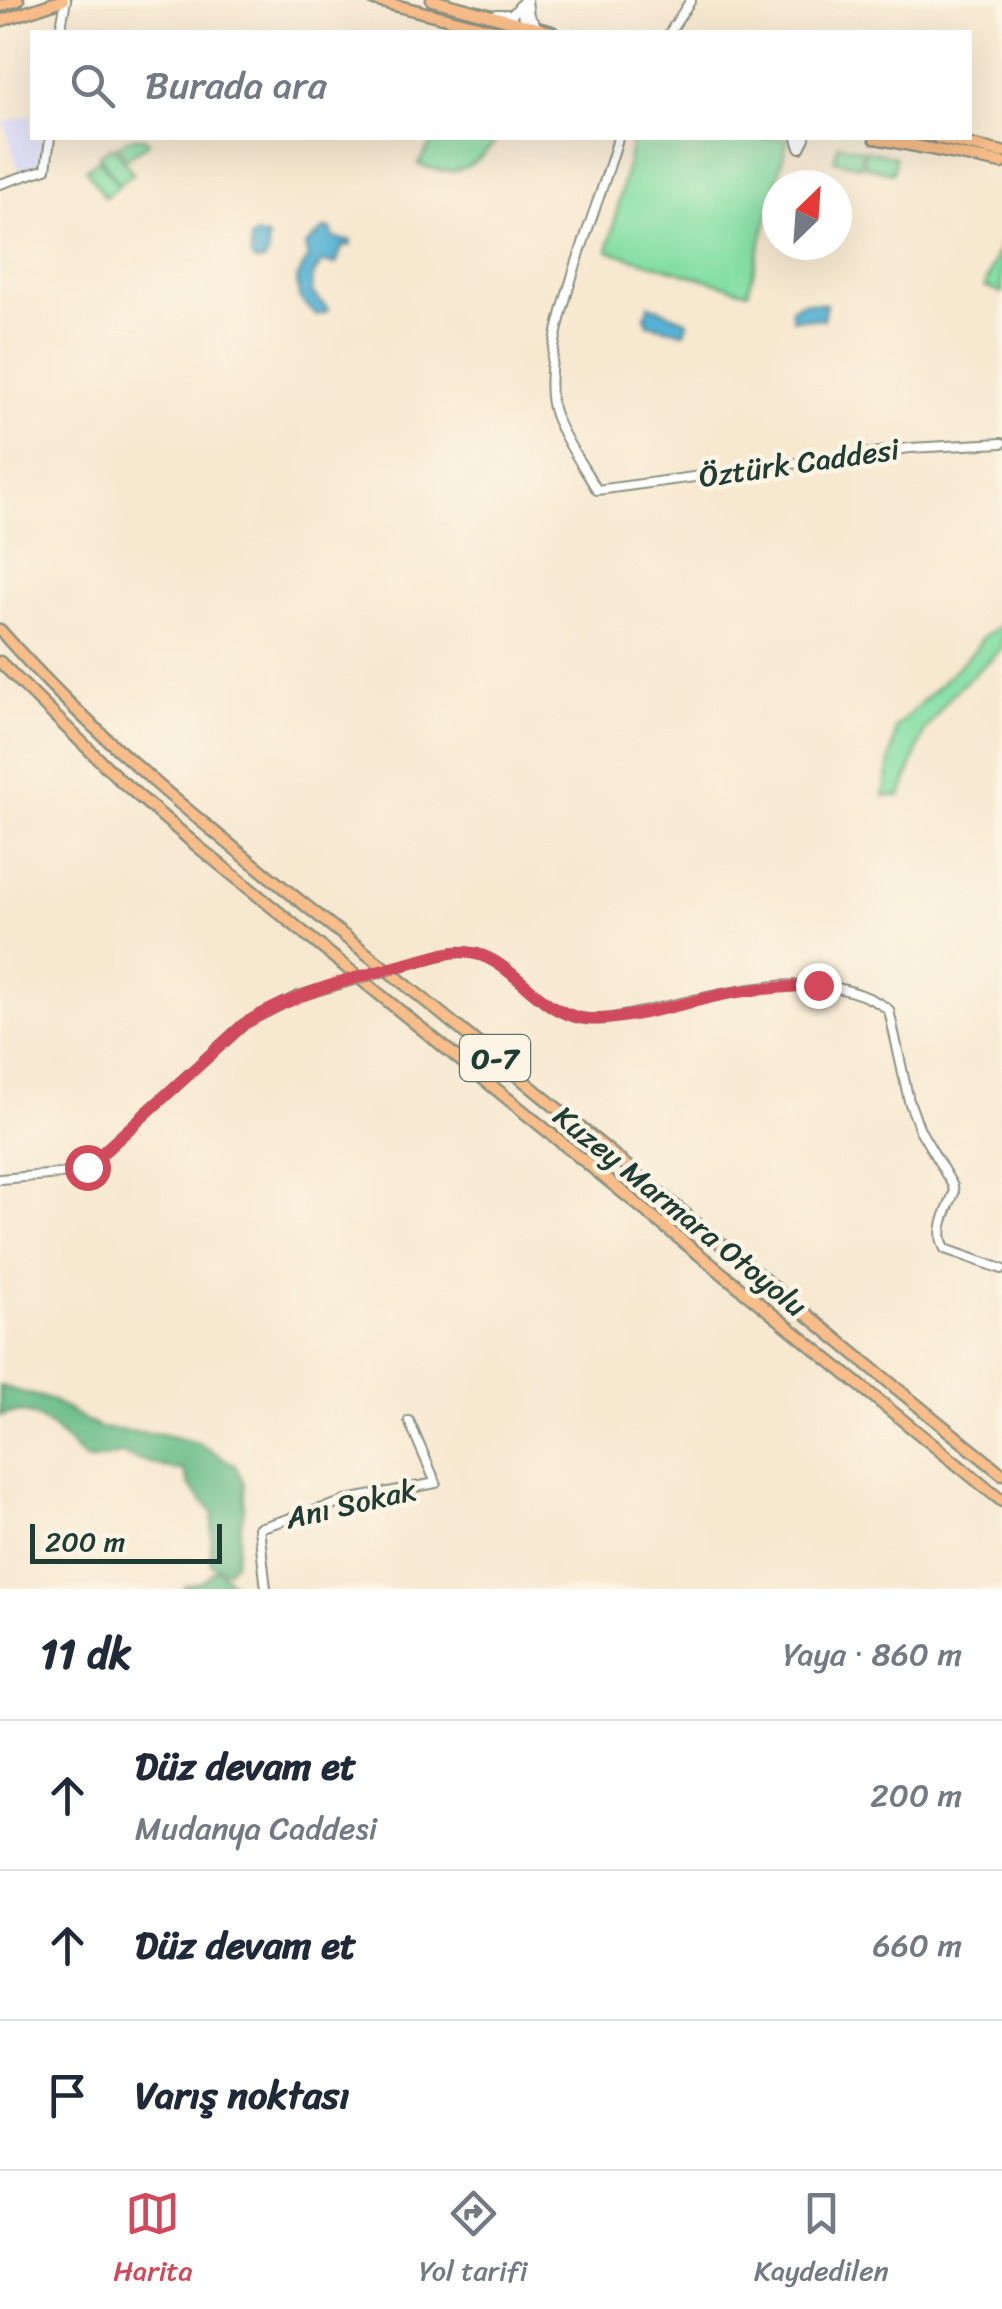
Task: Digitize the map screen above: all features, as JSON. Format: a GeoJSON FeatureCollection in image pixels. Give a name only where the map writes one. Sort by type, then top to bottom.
{"type":"FeatureCollection","features":[{"type":"Feature","properties":{"kind":"highway"},"geometry":{"type":"LineString","coordinates":[[0,6],[18,0]]}},
{"type":"Feature","properties":{"kind":"highway"},"geometry":{"type":"LineString","coordinates":[[0,21],[64,0]]}},
{"type":"Feature","properties":{"kind":"highway"},"geometry":{"type":"LineString","coordinates":[[374,0],[494,30]]}},
{"type":"Feature","properties":{"kind":"highway"},"geometry":{"type":"LineString","coordinates":[[432,0],[526,24]]}},
{"type":"Feature","properties":{"kind":"highway"},"geometry":{"type":"LineString","coordinates":[[886,140],[1002,164]]}},
{"type":"Feature","properties":{"kind":"highway"},"geometry":{"type":"LineString","coordinates":[[947,140],[1002,152]]}},
{"type":"Feature","properties":{"kind":"highway","name":"Kuzey Marmara Otoyolu"},"geometry":{"type":"LineString","coordinates":[[0,630],[64,699],[209,828],[1002,1474]]}},
{"type":"Feature","properties":{"kind":"highway","name":"Kuzey Marmara Otoyolu"},"geometry":{"type":"LineString","coordinates":[[0,662],[120,780],[196,845],[1002,1501]]}},
{"type":"Feature","properties":{"kind":"street"},"geometry":{"type":"LineString","coordinates":[[60,30],[64,0]]}},
{"type":"Feature","properties":{"kind":"street"},"geometry":{"type":"LineString","coordinates":[[671,30],[691,0]]}},
{"type":"Feature","properties":{"kind":"street"},"geometry":{"type":"LineString","coordinates":[[491,14],[513,14],[524,3]]}},
{"type":"Feature","properties":{"kind":"street"},"geometry":{"type":"LineString","coordinates":[[524,3],[526,24]]}},
{"type":"Feature","properties":{"kind":"street"},"geometry":{"type":"LineString","coordinates":[[453,19],[454,5]]}},
{"type":"Feature","properties":{"kind":"street"},"geometry":{"type":"LineString","coordinates":[[0,184],[46,169],[50,140]]}},
{"type":"Feature","properties":{"kind":"street","name":"Öztürk Caddesi"},"geometry":{"type":"LineString","coordinates":[[617,140],[556,333],[550,374],[555,415],[597,490],[910,448],[1002,443]]}},
{"type":"Feature","properties":{"kind":"street"},"geometry":{"type":"LineString","coordinates":[[0,1179],[82,1172],[244,1024],[298,996],[462,950],[484,954],[558,1008],[587,1019],[608,1019],[731,993],[800,986],[840,988],[877,1001],[889,1010],[909,1101],[920,1130],[953,1186],[940,1242],[945,1249],[1002,1269]]}},
{"type":"Feature","properties":{"kind":"street","name":"Anı Sokak"},"geometry":{"type":"LineString","coordinates":[[266,1589],[258,1528],[352,1499],[433,1485],[436,1478],[408,1421]]}},
{"type":"Feature","properties":{"kind":"shaded area"},"geometry":{"type":"Polygon","coordinates":[[[30,115],[30,140],[42,140],[40,164],[19,170],[4,122],[30,115]]]}},
{"type":"Feature","properties":{"kind":"green space"},"geometry":{"type":"Polygon","coordinates":[[[127,140],[149,143],[126,159],[117,146],[127,140]]]}},
{"type":"Feature","properties":{"kind":"green space"},"geometry":{"type":"Polygon","coordinates":[[[434,140],[497,140],[464,168],[444,171],[418,164],[434,140]]]}},
{"type":"Feature","properties":{"kind":"green space"},"geometry":{"type":"Polygon","coordinates":[[[633,140],[787,140],[780,170],[762,170],[762,238],[748,292],[608,251],[633,140]]]}},
{"type":"Feature","properties":{"kind":"green space"},"geometry":{"type":"Polygon","coordinates":[[[838,144],[863,150],[859,166],[834,160],[838,144]]]}},
{"type":"Feature","properties":{"kind":"green space"},"geometry":{"type":"Polygon","coordinates":[[[113,146],[133,174],[119,184],[99,155],[113,146]]]}},
{"type":"Feature","properties":{"kind":"green space"},"geometry":{"type":"Polygon","coordinates":[[[866,150],[896,157],[893,173],[863,166],[866,150]]]}},
{"type":"Feature","properties":{"kind":"green space"},"geometry":{"type":"Polygon","coordinates":[[[99,159],[119,187],[105,197],[86,169],[99,159]]]}},
{"type":"Feature","properties":{"kind":"green space"},"geometry":{"type":"Polygon","coordinates":[[[1002,240],[1002,293],[985,287],[1002,240]]]}},
{"type":"Feature","properties":{"kind":"green space"},"geometry":{"type":"Polygon","coordinates":[[[1002,624],[1002,649],[952,694],[924,732],[901,796],[884,796],[896,727],[974,651],[983,637],[1002,624]]]}},
{"type":"Feature","properties":{"kind":"green space"},"geometry":{"type":"Polygon","coordinates":[[[0,1386],[51,1400],[99,1428],[161,1434],[198,1443],[235,1465],[244,1483],[244,1508],[235,1562],[227,1571],[210,1564],[213,1513],[189,1485],[184,1470],[121,1454],[88,1461],[38,1418],[14,1412],[0,1416],[0,1386]]]}},
{"type":"Feature","properties":{"kind":"green space"},"geometry":{"type":"Polygon","coordinates":[[[217,1568],[239,1589],[184,1589],[203,1581],[217,1568]]]}},
{"type":"Feature","properties":{"kind":"water"},"geometry":{"type":"Polygon","coordinates":[[[325,228],[331,229],[334,238],[351,241],[350,246],[343,245],[336,264],[322,262],[313,275],[312,293],[328,309],[316,315],[299,298],[297,279],[308,257],[305,246],[325,228]]]}},
{"type":"Feature","properties":{"kind":"water"},"geometry":{"type":"Polygon","coordinates":[[[256,234],[268,238],[264,261],[256,262],[251,257],[251,239],[256,234]]]}},
{"type":"Feature","properties":{"kind":"water"},"geometry":{"type":"Polygon","coordinates":[[[804,302],[826,304],[823,319],[793,319],[791,308],[804,302]]]}},
{"type":"Feature","properties":{"kind":"water"},"geometry":{"type":"Polygon","coordinates":[[[649,305],[688,321],[684,332],[648,324],[645,317],[649,305]]]}},
{"type":"Feature","properties":{"kind":"route"},"geometry":{"type":"LineString","coordinates":[[87,1167],[244,1024],[268,1009],[298,996],[444,954],[462,950],[484,954],[558,1008],[587,1019],[608,1019],[731,993],[818,985]]}}]}
